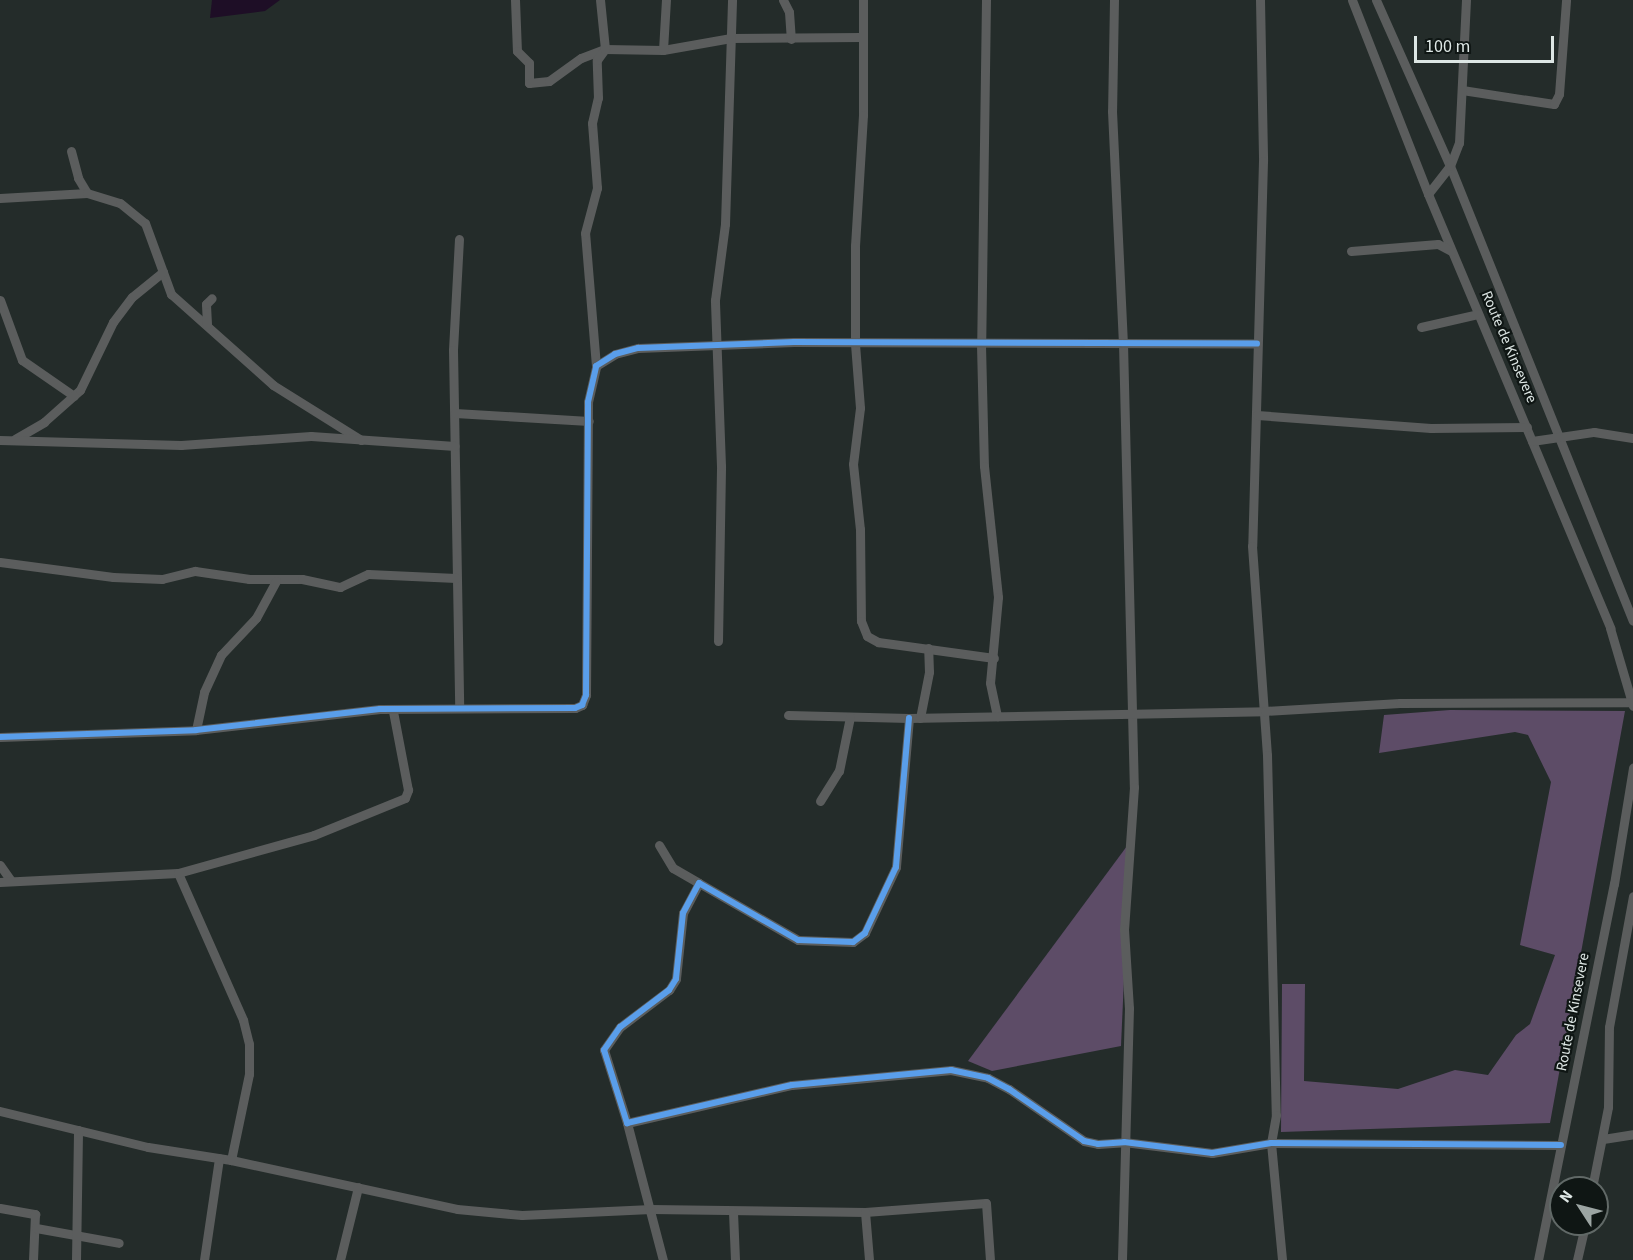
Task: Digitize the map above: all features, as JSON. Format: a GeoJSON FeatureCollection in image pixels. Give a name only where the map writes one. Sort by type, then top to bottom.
{"type":"FeatureCollection","features":[{"type":"Feature","properties":{"kind":"street"},"geometry":{"type":"LineString","coordinates":[[515,0],[517,51],[529,63],[529,83],[549,81],[581,58],[605,49],[663,50],[731,38],[861,37]]}},
{"type":"Feature","properties":{"kind":"street"},"geometry":{"type":"LineString","coordinates":[[0,737],[196,730],[380,709],[393,711],[459,706],[575,708],[585,700],[588,402],[596,366],[585,233],[597,188],[592,123],[598,98],[597,60],[605,49],[600,0]]}},
{"type":"Feature","properties":{"kind":"street"},"geometry":{"type":"LineString","coordinates":[[663,50],[666,0]]}},
{"type":"Feature","properties":{"kind":"street"},"geometry":{"type":"LineString","coordinates":[[718,641],[721,543],[716,270],[725,224],[732,0]]}},
{"type":"Feature","properties":{"kind":"street"},"geometry":{"type":"LineString","coordinates":[[783,0],[789,12],[791,39]]}},
{"type":"Feature","properties":{"kind":"street"},"geometry":{"type":"LineString","coordinates":[[863,0],[861,37],[863,115],[855,246],[855,344],[860,408],[853,464],[859,519],[861,621],[867,636],[878,642],[994,658]]}},
{"type":"Feature","properties":{"kind":"street"},"geometry":{"type":"LineString","coordinates":[[986,0],[981,345],[984,466],[998,597],[990,692],[997,716]]}},
{"type":"Feature","properties":{"kind":"street"},"geometry":{"type":"LineString","coordinates":[[1114,0],[1113,157],[1123,343],[1134,787],[1124,928],[1129,1008],[1122,1260]]}},
{"type":"Feature","properties":{"kind":"street"},"geometry":{"type":"LineString","coordinates":[[1260,0],[1263,152],[1252,546],[1265,711],[1274,978],[1276,1115],[1271,1143],[1282,1260]]}},
{"type":"Feature","properties":{"kind":"street","name":"Route de Kinsevere"},"geometry":{"type":"LineString","coordinates":[[1352,0],[1451,251],[1610,628],[1633,708]]}},
{"type":"Feature","properties":{"kind":"street"},"geometry":{"type":"LineString","coordinates":[[1376,0],[1450,166],[1558,436],[1576,471],[1633,621]]}},
{"type":"Feature","properties":{"kind":"street"},"geometry":{"type":"LineString","coordinates":[[1428,194],[1450,166],[1459,143],[1466,0]]}},
{"type":"Feature","properties":{"kind":"street"},"geometry":{"type":"LineString","coordinates":[[1462,90],[1554,104],[1559,94],[1566,0]]}},
{"type":"Feature","properties":{"kind":"street"},"geometry":{"type":"LineString","coordinates":[[71,151],[78,178],[87,193]]}},
{"type":"Feature","properties":{"kind":"street"},"geometry":{"type":"LineString","coordinates":[[0,198],[87,193],[115,200],[142,220],[171,294],[207,324],[237,356],[273,385],[361,440]]}},
{"type":"Feature","properties":{"kind":"street"},"geometry":{"type":"LineString","coordinates":[[459,239],[455,413],[459,706]]}},
{"type":"Feature","properties":{"kind":"street"},"geometry":{"type":"LineString","coordinates":[[1351,251],[1438,244],[1451,251]]}},
{"type":"Feature","properties":{"kind":"street"},"geometry":{"type":"LineString","coordinates":[[14,440],[44,422],[74,396],[92,370],[113,322],[132,297],[162,272]]}},
{"type":"Feature","properties":{"kind":"street"},"geometry":{"type":"LineString","coordinates":[[207,324],[206,304],[212,298]]}},
{"type":"Feature","properties":{"kind":"street"},"geometry":{"type":"LineString","coordinates":[[0,300],[22,360],[74,396]]}},
{"type":"Feature","properties":{"kind":"street"},"geometry":{"type":"LineString","coordinates":[[1421,327],[1478,314]]}},
{"type":"Feature","properties":{"kind":"street"},"geometry":{"type":"LineString","coordinates":[[596,366],[615,354],[638,348],[794,342],[981,345],[1257,344]]}},
{"type":"Feature","properties":{"kind":"street"},"geometry":{"type":"LineString","coordinates":[[455,413],[589,421]]}},
{"type":"Feature","properties":{"kind":"street"},"geometry":{"type":"LineString","coordinates":[[1257,415],[1431,428],[1527,427]]}},
{"type":"Feature","properties":{"kind":"street"},"geometry":{"type":"LineString","coordinates":[[1532,441],[1558,436],[1608,432],[1633,438]]}},
{"type":"Feature","properties":{"kind":"street"},"geometry":{"type":"LineString","coordinates":[[0,440],[181,445],[310,436],[455,446]]}},
{"type":"Feature","properties":{"kind":"street"},"geometry":{"type":"LineString","coordinates":[[0,562],[113,577],[162,579],[195,571],[276,581],[302,579],[340,587],[368,574],[456,578]]}},
{"type":"Feature","properties":{"kind":"street"},"geometry":{"type":"LineString","coordinates":[[196,730],[204,692],[221,656],[256,618],[276,581]]}},
{"type":"Feature","properties":{"kind":"street"},"geometry":{"type":"LineString","coordinates":[[920,718],[929,672],[928,648]]}},
{"type":"Feature","properties":{"kind":"street"},"geometry":{"type":"LineString","coordinates":[[788,715],[920,718],[1265,711],[1400,703],[1633,702]]}},
{"type":"Feature","properties":{"kind":"street"},"geometry":{"type":"LineString","coordinates":[[0,882],[178,873],[314,835],[405,798],[408,790],[393,711]]}},
{"type":"Feature","properties":{"kind":"street"},"geometry":{"type":"LineString","coordinates":[[820,801],[839,771],[850,717]]}},
{"type":"Feature","properties":{"kind":"street"},"geometry":{"type":"LineString","coordinates":[[659,845],[673,868],[798,940],[853,942],[859,938],[880,907],[896,867],[909,718]]}},
{"type":"Feature","properties":{"kind":"street","name":"Route de Kinsevere"},"geometry":{"type":"LineString","coordinates":[[1538,1260],[1614,884],[1633,768]]}},
{"type":"Feature","properties":{"kind":"street"},"geometry":{"type":"LineString","coordinates":[[0,865],[11,881]]}},
{"type":"Feature","properties":{"kind":"street"},"geometry":{"type":"LineString","coordinates":[[178,873],[243,1020],[249,1044],[249,1074],[231,1160]]}},
{"type":"Feature","properties":{"kind":"street"},"geometry":{"type":"LineString","coordinates":[[663,1260],[627,1123],[604,1050],[620,1027],[669,990],[676,979],[683,913],[699,883]]}},
{"type":"Feature","properties":{"kind":"street"},"geometry":{"type":"LineString","coordinates":[[1595,1176],[1608,1107],[1609,1027],[1633,896]]}},
{"type":"Feature","properties":{"kind":"street"},"geometry":{"type":"LineString","coordinates":[[627,1123],[792,1085],[951,1070],[988,1078],[1009,1089],[1084,1141],[1124,1142],[1212,1153],[1271,1143],[1561,1145]]}},
{"type":"Feature","properties":{"kind":"street"},"geometry":{"type":"LineString","coordinates":[[0,1111],[148,1147],[231,1160],[457,1209],[522,1215],[651,1209],[733,1212],[865,1212],[986,1203],[990,1260]]}},
{"type":"Feature","properties":{"kind":"street"},"geometry":{"type":"LineString","coordinates":[[76,1260],[78,1130]]}},
{"type":"Feature","properties":{"kind":"street"},"geometry":{"type":"LineString","coordinates":[[1603,1139],[1633,1134]]}},
{"type":"Feature","properties":{"kind":"street"},"geometry":{"type":"LineString","coordinates":[[204,1260],[219,1158]]}},
{"type":"Feature","properties":{"kind":"street"},"geometry":{"type":"LineString","coordinates":[[340,1260],[358,1187]]}},
{"type":"Feature","properties":{"kind":"street"},"geometry":{"type":"LineString","coordinates":[[0,1208],[33,1212],[36,1228],[33,1260]]}},
{"type":"Feature","properties":{"kind":"street"},"geometry":{"type":"LineString","coordinates":[[733,1212],[735,1260]]}},
{"type":"Feature","properties":{"kind":"street"},"geometry":{"type":"LineString","coordinates":[[865,1212],[869,1260]]}},
{"type":"Feature","properties":{"kind":"street"},"geometry":{"type":"LineString","coordinates":[[36,1228],[119,1243]]}},
{"type":"Feature","properties":{"kind":"street"},"geometry":{"type":"LineString","coordinates":[[1577,1260],[1582,1236]]}},
{"type":"Feature","properties":{"kind":"shaded area"},"geometry":{"type":"Polygon","coordinates":[[[212,0],[280,0],[265,11],[210,18],[212,0]]]}},
{"type":"Feature","properties":{"kind":"shaded area"},"geometry":{"type":"Polygon","coordinates":[[[1450,710],[1625,711],[1550,1123],[1281,1132],[1282,984],[1305,984],[1304,1081],[1398,1089],[1455,1070],[1488,1075],[1516,1035],[1530,1024],[1555,955],[1520,945],[1551,782],[1528,735],[1515,732],[1379,753],[1384,715],[1450,710]]]}},
{"type":"Feature","properties":{"kind":"shaded area"},"geometry":{"type":"Polygon","coordinates":[[[1130,842],[1121,1046],[992,1071],[968,1061],[1130,842]]]}},
{"type":"Feature","properties":{"kind":"cycle path"},"geometry":{"type":"LineString","coordinates":[[0,737],[196,730],[380,709],[575,708],[582,705],[586,695],[588,402],[596,366],[615,354],[638,348],[794,342],[1257,344]]}},
{"type":"Feature","properties":{"kind":"cycle path"},"geometry":{"type":"LineString","coordinates":[[909,718],[896,867],[865,933],[853,942],[798,940],[699,883],[683,913],[676,979],[669,990],[620,1027],[604,1050],[627,1123],[792,1085],[951,1070],[988,1078],[1009,1089],[1084,1141],[1098,1144],[1124,1142],[1212,1153],[1271,1143],[1561,1145]]}}]}
